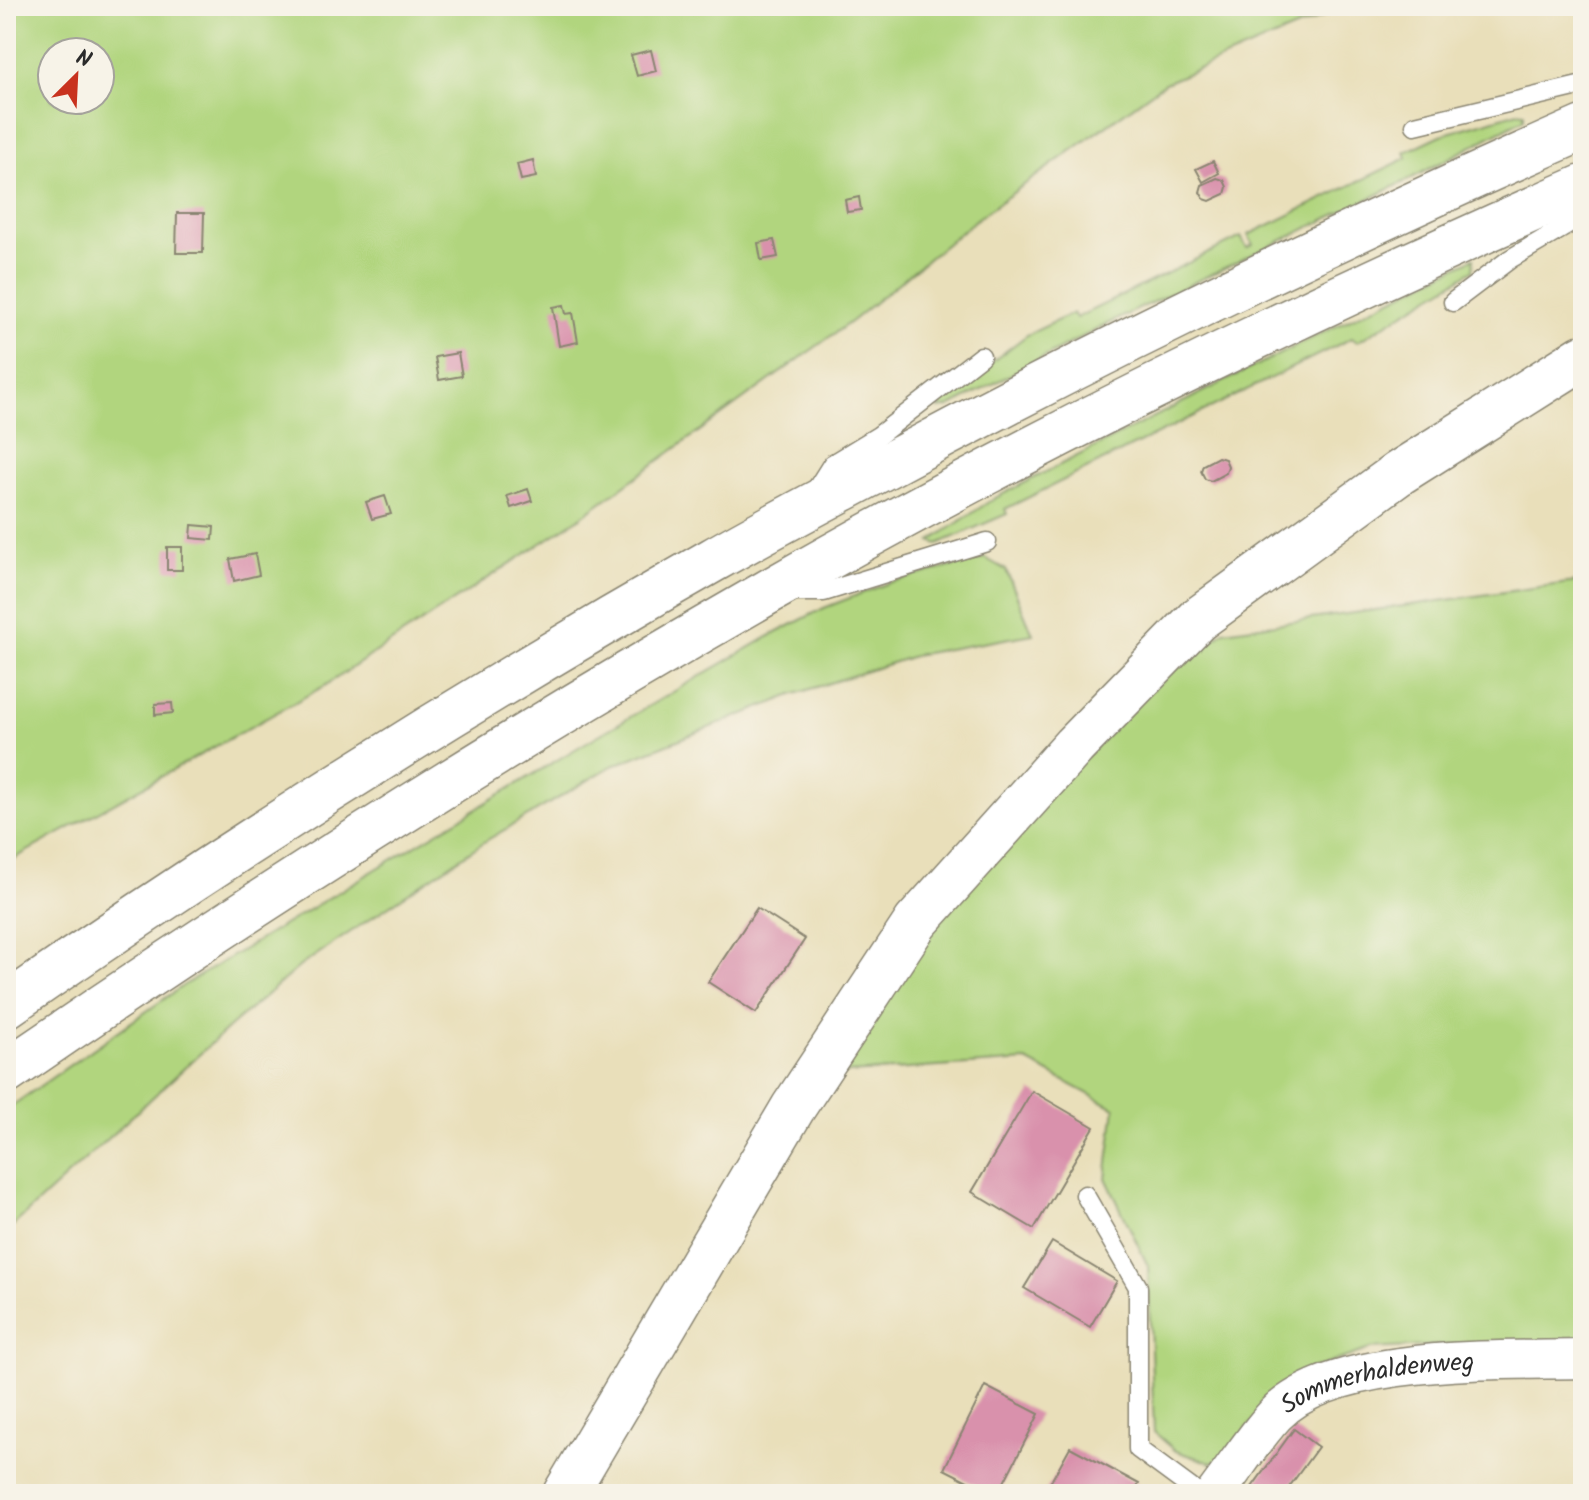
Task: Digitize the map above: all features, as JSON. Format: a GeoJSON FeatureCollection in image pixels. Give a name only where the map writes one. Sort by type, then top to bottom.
{"type":"FeatureCollection","features":[{"type":"Feature","properties":{"kind":"main road"},"geometry":{"type":"LineString","coordinates":[[6,1006],[83,952],[383,756],[688,574],[998,405],[1231,288],[1583,128]]}},
{"type":"Feature","properties":{"kind":"main road"},"geometry":{"type":"LineString","coordinates":[[6,1072],[220,927],[363,836],[471,768],[769,591],[1035,448],[1260,335],[1583,187]]}},
{"type":"Feature","properties":{"kind":"main road"},"geometry":{"type":"LineString","coordinates":[[565,1494],[793,1108],[916,922],[1074,746],[1197,620],[1399,473],[1583,357]]}},
{"type":"Feature","properties":{"kind":"street","name":"Sommerhaldenweg"},"geometry":{"type":"LineString","coordinates":[[1215,1494],[1276,1414],[1314,1387],[1367,1371],[1471,1362],[1583,1359]]}},
{"type":"Feature","properties":{"kind":"lane"},"geometry":{"type":"LineString","coordinates":[[1415,125],[1583,85]]}},
{"type":"Feature","properties":{"kind":"lane"},"geometry":{"type":"LineString","coordinates":[[1453,302],[1510,259],[1583,216]]}},
{"type":"Feature","properties":{"kind":"lane"},"geometry":{"type":"LineString","coordinates":[[803,511],[832,464],[878,436],[981,356]]}},
{"type":"Feature","properties":{"kind":"lane"},"geometry":{"type":"LineString","coordinates":[[769,591],[824,592],[987,542]]}},
{"type":"Feature","properties":{"kind":"lane"},"geometry":{"type":"LineString","coordinates":[[1085,1195],[1138,1287],[1138,1449],[1199,1494]]}},
{"type":"Feature","properties":{"kind":"green space"},"geometry":{"type":"Polygon","coordinates":[[[6,6],[1348,6],[1165,83],[978,218],[853,320],[578,519],[326,685],[6,863],[6,6]]]}},
{"type":"Feature","properties":{"kind":"green space"},"geometry":{"type":"Polygon","coordinates":[[[1518,112],[1524,113],[1524,119],[1406,181],[1109,323],[949,407],[939,409],[943,399],[1027,335],[1073,313],[1076,318],[1241,237],[1247,248],[1253,245],[1248,235],[1407,158],[1405,152],[1441,135],[1518,112]]]}},
{"type":"Feature","properties":{"kind":"green space"},"geometry":{"type":"Polygon","coordinates":[[[1474,258],[1473,270],[1357,342],[1352,338],[1005,509],[1007,514],[938,544],[931,541],[993,499],[1474,258]]]}},
{"type":"Feature","properties":{"kind":"green space"},"geometry":{"type":"Polygon","coordinates":[[[985,558],[1006,570],[1033,634],[920,654],[792,695],[612,766],[484,842],[300,966],[6,1232],[6,1110],[184,985],[592,739],[768,637],[824,608],[891,582],[985,558]]]}},
{"type":"Feature","properties":{"kind":"green space"},"geometry":{"type":"Polygon","coordinates":[[[1583,581],[1583,1341],[1370,1349],[1294,1375],[1222,1457],[1212,1463],[1176,1451],[1154,1432],[1148,1266],[1106,1178],[1115,1108],[1027,1061],[833,1074],[933,916],[1157,683],[1224,631],[1583,581]]]}},
{"type":"Feature","properties":{"kind":"building"},"geometry":{"type":"Polygon","coordinates":[[[651,50],[656,71],[637,76],[631,55],[651,50]]]}},
{"type":"Feature","properties":{"kind":"building"},"geometry":{"type":"Polygon","coordinates":[[[533,160],[536,177],[521,180],[517,164],[533,160]]]}},
{"type":"Feature","properties":{"kind":"building"},"geometry":{"type":"Polygon","coordinates":[[[1213,161],[1219,173],[1203,182],[1196,169],[1213,161]]]}},
{"type":"Feature","properties":{"kind":"building"},"geometry":{"type":"Polygon","coordinates":[[[1217,178],[1224,180],[1227,187],[1225,194],[1210,201],[1204,199],[1200,192],[1202,185],[1217,178]]]}},
{"type":"Feature","properties":{"kind":"building"},"geometry":{"type":"Polygon","coordinates":[[[859,197],[861,210],[847,212],[845,200],[859,197]]]}},
{"type":"Feature","properties":{"kind":"building"},"geometry":{"type":"Polygon","coordinates":[[[177,213],[204,213],[203,253],[176,253],[177,213]]]}},
{"type":"Feature","properties":{"kind":"building"},"geometry":{"type":"Polygon","coordinates":[[[774,240],[778,257],[761,260],[758,243],[774,240]]]}},
{"type":"Feature","properties":{"kind":"building"},"geometry":{"type":"Polygon","coordinates":[[[6,302],[13,304],[9,318],[6,317],[6,302]]]}},
{"type":"Feature","properties":{"kind":"building"},"geometry":{"type":"Polygon","coordinates":[[[564,305],[566,314],[573,313],[578,342],[559,346],[553,307],[564,305]]]}},
{"type":"Feature","properties":{"kind":"building"},"geometry":{"type":"Polygon","coordinates":[[[458,353],[462,376],[439,380],[435,357],[458,353]]]}},
{"type":"Feature","properties":{"kind":"building"},"geometry":{"type":"Polygon","coordinates":[[[1218,457],[1225,459],[1228,466],[1226,473],[1211,481],[1205,479],[1201,471],[1203,465],[1218,457]]]}},
{"type":"Feature","properties":{"kind":"building"},"geometry":{"type":"Polygon","coordinates":[[[528,489],[532,501],[511,508],[507,496],[528,489]]]}},
{"type":"Feature","properties":{"kind":"building"},"geometry":{"type":"Polygon","coordinates":[[[385,496],[391,514],[372,519],[366,502],[385,496]]]}},
{"type":"Feature","properties":{"kind":"building"},"geometry":{"type":"Polygon","coordinates":[[[192,525],[214,527],[213,540],[191,538],[192,525]]]}},
{"type":"Feature","properties":{"kind":"building"},"geometry":{"type":"Polygon","coordinates":[[[167,547],[182,547],[182,570],[167,570],[167,547]]]}},
{"type":"Feature","properties":{"kind":"building"},"geometry":{"type":"Polygon","coordinates":[[[255,554],[259,575],[234,581],[230,559],[255,554]]]}},
{"type":"Feature","properties":{"kind":"building"},"geometry":{"type":"Polygon","coordinates":[[[172,703],[173,713],[155,715],[155,704],[172,703]]]}},
{"type":"Feature","properties":{"kind":"building"},"geometry":{"type":"Polygon","coordinates":[[[757,908],[805,939],[756,1013],[708,982],[757,908]]]}},
{"type":"Feature","properties":{"kind":"building"},"geometry":{"type":"Polygon","coordinates":[[[1032,1091],[1094,1127],[1034,1229],[972,1192],[1032,1091]]]}},
{"type":"Feature","properties":{"kind":"building"},"geometry":{"type":"Polygon","coordinates":[[[1052,1242],[1117,1281],[1090,1327],[1024,1288],[1052,1242]]]}},
{"type":"Feature","properties":{"kind":"building"},"geometry":{"type":"Polygon","coordinates":[[[985,1386],[1039,1414],[998,1494],[944,1469],[985,1386]]]}},
{"type":"Feature","properties":{"kind":"building"},"geometry":{"type":"Polygon","coordinates":[[[1294,1429],[1318,1447],[1284,1494],[1247,1494],[1294,1429]]]}},
{"type":"Feature","properties":{"kind":"building"},"geometry":{"type":"Polygon","coordinates":[[[1070,1447],[1139,1484],[1133,1494],[1044,1494],[1070,1447]]]}}]}
